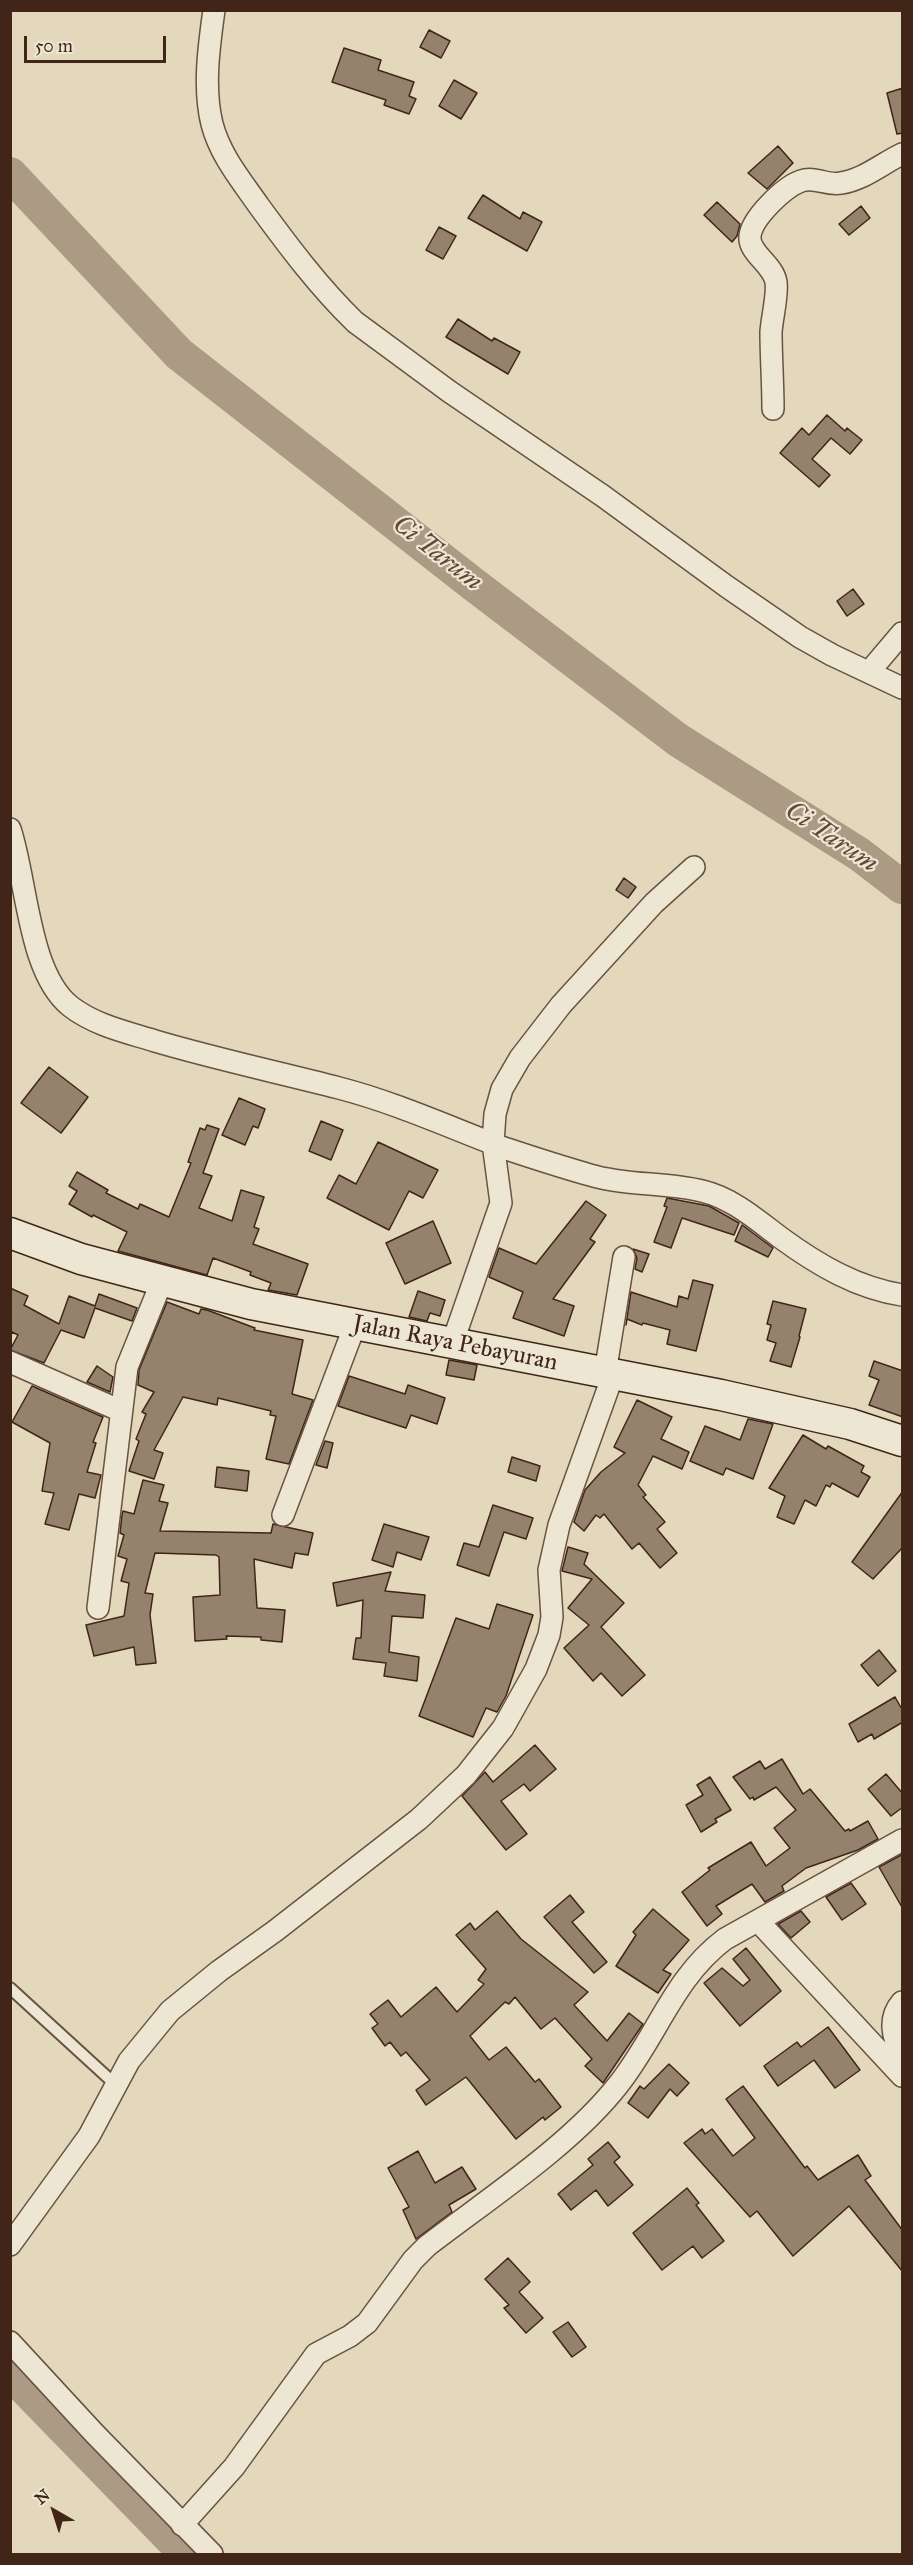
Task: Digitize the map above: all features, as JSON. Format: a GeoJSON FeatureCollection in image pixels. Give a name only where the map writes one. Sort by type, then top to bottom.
{"type":"FeatureCollection","features":[{"type":"Feature","properties":{"kind":"main road","name":"Jalan Raya Pebayuran"},"geometry":{"type":"LineString","coordinates":[[10,1233],[81,1259],[251,1304],[721,1395],[840,1422],[903,1441]]}},
{"type":"Feature","properties":{"kind":"street"},"geometry":{"type":"LineString","coordinates":[[214,10],[208,95],[212,123],[220,147],[232,168],[285,241],[342,310],[450,392],[603,496],[726,586],[800,636],[903,688]]}},
{"type":"Feature","properties":{"kind":"street"},"geometry":{"type":"LineString","coordinates":[[773,409],[771,332],[777,283],[771,268],[754,250],[749,239],[751,227],[761,213],[799,182],[812,178],[842,183],[859,177],[903,154]]}},
{"type":"Feature","properties":{"kind":"street"},"geometry":{"type":"LineString","coordinates":[[869,672],[903,633]]}},
{"type":"Feature","properties":{"kind":"street"},"geometry":{"type":"LineString","coordinates":[[10,829],[22,869],[38,951],[49,981],[70,1006],[114,1029],[205,1056],[370,1096],[500,1146],[564,1167],[616,1181],[705,1191],[743,1210],[792,1246],[837,1274],[878,1291],[903,1294]]}},
{"type":"Feature","properties":{"kind":"street"},"geometry":{"type":"LineString","coordinates":[[452,1344],[501,1203],[500,1146],[495,1114],[502,1089],[520,1058],[561,1005],[615,943],[694,867]]}},
{"type":"Feature","properties":{"kind":"street"},"geometry":{"type":"LineString","coordinates":[[10,2245],[89,2136],[129,2061],[156,2026],[184,1997],[275,1931],[419,1819],[466,1775],[496,1737],[536,1669],[549,1635],[552,1617],[549,1570],[559,1525],[609,1374],[624,1257]]}},
{"type":"Feature","properties":{"kind":"street"},"geometry":{"type":"LineString","coordinates":[[98,1608],[127,1367],[162,1281]]}},
{"type":"Feature","properties":{"kind":"street"},"geometry":{"type":"LineString","coordinates":[[283,1515],[355,1325]]}},
{"type":"Feature","properties":{"kind":"street"},"geometry":{"type":"LineString","coordinates":[[10,1362],[122,1411]]}},
{"type":"Feature","properties":{"kind":"street"},"geometry":{"type":"LineString","coordinates":[[182,2524],[234,2467],[316,2354],[351,2336],[368,2323],[413,2260],[427,2246],[533,2164],[600,2106],[619,2084],[689,1972],[711,1949],[903,1840]]}},
{"type":"Feature","properties":{"kind":"street"},"geometry":{"type":"LineString","coordinates":[[758,1921],[903,2076]]}},
{"type":"Feature","properties":{"kind":"street"},"geometry":{"type":"LineString","coordinates":[[903,2002],[896,2010],[892,2025],[893,2034],[903,2054]]}},
{"type":"Feature","properties":{"kind":"street"},"geometry":{"type":"LineString","coordinates":[[10,2342],[94,2433],[212,2554]]}},
{"type":"Feature","properties":{"kind":"lane"},"geometry":{"type":"LineString","coordinates":[[10,1988],[116,2085]]}},
{"type":"Feature","properties":{"kind":"building"},"geometry":{"type":"Polygon","coordinates":[[[429,30],[450,41],[441,58],[420,47],[429,30]]]}},
{"type":"Feature","properties":{"kind":"building"},"geometry":{"type":"Polygon","coordinates":[[[344,48],[381,60],[378,70],[414,82],[409,96],[416,99],[409,114],[384,105],[386,100],[332,82],[344,48]]]}},
{"type":"Feature","properties":{"kind":"building"},"geometry":{"type":"Polygon","coordinates":[[[454,80],[477,93],[461,119],[439,106],[454,80]]]}},
{"type":"Feature","properties":{"kind":"building"},"geometry":{"type":"Polygon","coordinates":[[[903,88],[903,133],[897,134],[887,93],[903,88]]]}},
{"type":"Feature","properties":{"kind":"building"},"geometry":{"type":"Polygon","coordinates":[[[778,146],[793,163],[767,189],[748,173],[778,146]]]}},
{"type":"Feature","properties":{"kind":"building"},"geometry":{"type":"Polygon","coordinates":[[[483,195],[520,219],[523,212],[542,222],[527,251],[468,218],[483,195]]]}},
{"type":"Feature","properties":{"kind":"building"},"geometry":{"type":"Polygon","coordinates":[[[717,202],[740,224],[737,236],[732,242],[704,215],[717,202]]]}},
{"type":"Feature","properties":{"kind":"building"},"geometry":{"type":"Polygon","coordinates":[[[861,206],[870,218],[849,235],[839,224],[861,206]]]}},
{"type":"Feature","properties":{"kind":"building"},"geometry":{"type":"Polygon","coordinates":[[[439,227],[456,236],[443,259],[426,250],[439,227]]]}},
{"type":"Feature","properties":{"kind":"building"},"geometry":{"type":"Polygon","coordinates":[[[458,319],[492,341],[494,338],[520,352],[508,374],[446,337],[458,319]]]}},
{"type":"Feature","properties":{"kind":"building"},"geometry":{"type":"Polygon","coordinates":[[[827,415],[845,431],[847,428],[862,440],[850,454],[831,438],[812,459],[830,475],[819,487],[780,453],[802,428],[809,435],[827,415]]]}},
{"type":"Feature","properties":{"kind":"building"},"geometry":{"type":"Polygon","coordinates":[[[853,589],[864,604],[847,616],[837,601],[853,589]]]}},
{"type":"Feature","properties":{"kind":"building"},"geometry":{"type":"Polygon","coordinates":[[[624,878],[636,887],[628,898],[616,890],[624,878]]]}},
{"type":"Feature","properties":{"kind":"building"},"geometry":{"type":"Polygon","coordinates":[[[49,1067],[88,1097],[61,1133],[21,1103],[49,1067]]]}},
{"type":"Feature","properties":{"kind":"building"},"geometry":{"type":"Polygon","coordinates":[[[239,1098],[265,1109],[258,1128],[253,1126],[245,1145],[222,1135],[239,1098]]]}},
{"type":"Feature","properties":{"kind":"building"},"geometry":{"type":"Polygon","coordinates":[[[321,1121],[343,1130],[331,1160],[309,1151],[321,1121]]]}},
{"type":"Feature","properties":{"kind":"building"},"geometry":{"type":"Polygon","coordinates":[[[207,1125],[219,1129],[203,1173],[212,1176],[199,1208],[232,1221],[241,1190],[264,1197],[254,1227],[259,1229],[253,1244],[308,1264],[297,1295],[268,1290],[271,1283],[250,1275],[251,1272],[213,1258],[207,1275],[118,1251],[127,1232],[69,1204],[77,1191],[69,1186],[77,1172],[108,1190],[106,1193],[138,1209],[140,1204],[169,1217],[191,1163],[188,1162],[200,1128],[205,1130],[207,1125]]]}},
{"type":"Feature","properties":{"kind":"building"},"geometry":{"type":"Polygon","coordinates":[[[378,1142],[438,1170],[423,1198],[409,1191],[389,1230],[327,1198],[339,1175],[356,1184],[378,1142]]]}},
{"type":"Feature","properties":{"kind":"building"},"geometry":{"type":"Polygon","coordinates":[[[667,1198],[709,1206],[739,1223],[734,1235],[682,1218],[671,1248],[654,1242],[667,1207],[664,1206],[667,1198]]]}},
{"type":"Feature","properties":{"kind":"building"},"geometry":{"type":"Polygon","coordinates":[[[586,1201],[606,1215],[590,1239],[595,1242],[553,1299],[574,1306],[564,1336],[513,1318],[523,1292],[489,1277],[499,1248],[536,1264],[586,1201]]]}},
{"type":"Feature","properties":{"kind":"building"},"geometry":{"type":"Polygon","coordinates":[[[433,1221],[451,1263],[405,1284],[386,1243],[433,1221]]]}},
{"type":"Feature","properties":{"kind":"building"},"geometry":{"type":"Polygon","coordinates":[[[742,1225],[773,1248],[768,1257],[735,1241],[742,1225]]]}},
{"type":"Feature","properties":{"kind":"building"},"geometry":{"type":"Polygon","coordinates":[[[633,1249],[649,1254],[642,1272],[635,1269],[637,1258],[633,1249]]]}},
{"type":"Feature","properties":{"kind":"building"},"geometry":{"type":"Polygon","coordinates":[[[693,1280],[713,1285],[696,1351],[667,1344],[670,1330],[643,1323],[642,1325],[627,1319],[626,1325],[631,1292],[677,1307],[679,1296],[688,1299],[693,1280]]]}},
{"type":"Feature","properties":{"kind":"building"},"geometry":{"type":"Polygon","coordinates":[[[10,1288],[28,1296],[24,1305],[59,1324],[69,1296],[95,1306],[99,1294],[137,1308],[132,1321],[95,1308],[84,1338],[61,1330],[44,1363],[10,1350],[18,1335],[12,1332],[10,1335],[10,1288]]]}},
{"type":"Feature","properties":{"kind":"building"},"geometry":{"type":"Polygon","coordinates":[[[418,1291],[445,1300],[440,1316],[430,1313],[427,1321],[409,1317],[418,1291]]]}},
{"type":"Feature","properties":{"kind":"building"},"geometry":{"type":"Polygon","coordinates":[[[773,1301],[806,1309],[791,1367],[770,1361],[776,1343],[767,1340],[771,1325],[767,1324],[773,1301]]]}},
{"type":"Feature","properties":{"kind":"building"},"geometry":{"type":"Polygon","coordinates":[[[167,1302],[199,1314],[201,1309],[207,1310],[255,1328],[254,1330],[303,1340],[292,1394],[313,1400],[289,1464],[266,1459],[276,1416],[270,1415],[271,1411],[218,1398],[217,1405],[183,1397],[154,1450],[163,1453],[154,1479],[129,1471],[139,1441],[136,1439],[146,1414],[142,1412],[154,1392],[138,1385],[139,1370],[167,1302]]]}},
{"type":"Feature","properties":{"kind":"building"},"geometry":{"type":"Polygon","coordinates":[[[449,1360],[477,1365],[474,1380],[446,1375],[449,1360]]]}},
{"type":"Feature","properties":{"kind":"building"},"geometry":{"type":"Polygon","coordinates":[[[874,1361],[903,1371],[903,1417],[869,1405],[879,1380],[869,1376],[874,1361]]]}},
{"type":"Feature","properties":{"kind":"building"},"geometry":{"type":"Polygon","coordinates":[[[97,1366],[113,1377],[110,1392],[87,1382],[97,1366]]]}},
{"type":"Feature","properties":{"kind":"building"},"geometry":{"type":"Polygon","coordinates":[[[349,1376],[405,1394],[408,1385],[445,1398],[437,1424],[411,1415],[406,1428],[338,1406],[349,1376]]]}},
{"type":"Feature","properties":{"kind":"building"},"geometry":{"type":"Polygon","coordinates":[[[32,1386],[103,1417],[93,1442],[96,1443],[87,1472],[101,1475],[95,1498],[79,1494],[69,1530],[45,1524],[54,1493],[42,1491],[50,1443],[12,1422],[32,1386]]]}},
{"type":"Feature","properties":{"kind":"building"},"geometry":{"type":"Polygon","coordinates":[[[637,1400],[672,1417],[661,1439],[689,1452],[682,1469],[653,1456],[638,1485],[646,1495],[643,1497],[665,1522],[657,1529],[677,1553],[660,1568],[639,1543],[632,1549],[604,1514],[600,1518],[596,1515],[584,1531],[574,1522],[585,1490],[601,1472],[625,1453],[614,1447],[637,1400]]]}},
{"type":"Feature","properties":{"kind":"building"},"geometry":{"type":"Polygon","coordinates":[[[748,1419],[773,1424],[753,1479],[726,1468],[723,1475],[690,1461],[705,1426],[740,1440],[748,1419]]]}},
{"type":"Feature","properties":{"kind":"building"},"geometry":{"type":"Polygon","coordinates":[[[803,1435],[826,1449],[828,1446],[864,1466],[861,1472],[870,1477],[858,1497],[832,1483],[830,1487],[826,1485],[816,1506],[805,1500],[794,1524],[777,1517],[785,1496],[769,1488],[803,1435]]]}},
{"type":"Feature","properties":{"kind":"building"},"geometry":{"type":"Polygon","coordinates":[[[325,1441],[333,1443],[327,1468],[316,1465],[325,1441]]]}},
{"type":"Feature","properties":{"kind":"building"},"geometry":{"type":"Polygon","coordinates":[[[512,1457],[540,1466],[536,1481],[508,1472],[512,1457]]]}},
{"type":"Feature","properties":{"kind":"building"},"geometry":{"type":"Polygon","coordinates":[[[217,1467],[249,1471],[247,1491],[215,1487],[217,1467]]]}},
{"type":"Feature","properties":{"kind":"building"},"geometry":{"type":"Polygon","coordinates":[[[143,1480],[164,1485],[159,1501],[168,1503],[160,1531],[271,1533],[273,1524],[313,1533],[308,1555],[295,1553],[292,1568],[254,1559],[257,1608],[285,1610],[282,1642],[261,1640],[261,1637],[226,1636],[227,1639],[195,1641],[193,1597],[220,1595],[219,1557],[216,1555],[155,1553],[145,1593],[153,1594],[150,1615],[156,1663],[136,1665],[134,1647],[94,1656],[86,1625],[124,1616],[129,1583],[121,1581],[127,1559],[118,1556],[124,1535],[120,1533],[122,1515],[123,1511],[134,1514],[143,1480]]]}},
{"type":"Feature","properties":{"kind":"building"},"geometry":{"type":"Polygon","coordinates":[[[903,1491],[903,1547],[873,1579],[852,1562],[903,1491]]]}},
{"type":"Feature","properties":{"kind":"building"},"geometry":{"type":"Polygon","coordinates":[[[493,1505],[533,1518],[526,1539],[504,1532],[489,1576],[457,1565],[464,1543],[479,1547],[493,1505]]]}},
{"type":"Feature","properties":{"kind":"building"},"geometry":{"type":"Polygon","coordinates":[[[384,1524],[429,1537],[421,1560],[397,1552],[393,1567],[372,1560],[384,1524]]]}},
{"type":"Feature","properties":{"kind":"building"},"geometry":{"type":"Polygon","coordinates":[[[568,1547],[588,1553],[584,1564],[624,1603],[601,1627],[645,1675],[622,1696],[601,1673],[593,1681],[564,1648],[589,1625],[568,1608],[592,1579],[562,1571],[568,1547]]]}},
{"type":"Feature","properties":{"kind":"building"},"geometry":{"type":"Polygon","coordinates":[[[391,1572],[385,1591],[425,1595],[423,1618],[392,1616],[389,1652],[419,1657],[417,1681],[384,1676],[386,1663],[353,1659],[356,1638],[361,1638],[363,1600],[337,1606],[333,1583],[391,1572]]]}},
{"type":"Feature","properties":{"kind":"building"},"geometry":{"type":"Polygon","coordinates":[[[497,1604],[533,1615],[506,1696],[497,1712],[486,1708],[473,1737],[419,1716],[456,1618],[489,1629],[497,1604]]]}},
{"type":"Feature","properties":{"kind":"building"},"geometry":{"type":"Polygon","coordinates":[[[879,1650],[896,1671],[878,1686],[861,1665],[879,1650]]]}},
{"type":"Feature","properties":{"kind":"building"},"geometry":{"type":"Polygon","coordinates":[[[895,1697],[903,1711],[903,1722],[874,1739],[872,1734],[858,1742],[849,1724],[895,1697]]]}},
{"type":"Feature","properties":{"kind":"building"},"geometry":{"type":"Polygon","coordinates":[[[535,1745],[556,1769],[530,1791],[524,1784],[501,1801],[527,1834],[506,1850],[462,1796],[485,1772],[493,1782],[535,1745]]]}},
{"type":"Feature","properties":{"kind":"building"},"geometry":{"type":"Polygon","coordinates":[[[782,1759],[803,1794],[810,1789],[845,1831],[849,1829],[850,1831],[868,1821],[878,1839],[858,1850],[806,1868],[782,1886],[784,1891],[765,1902],[752,1884],[716,1906],[722,1914],[707,1926],[682,1892],[710,1870],[708,1868],[751,1842],[766,1866],[790,1848],[774,1828],[796,1810],[776,1787],[754,1800],[753,1797],[750,1799],[733,1777],[760,1761],[765,1769],[782,1759]]]}},
{"type":"Feature","properties":{"kind":"building"},"geometry":{"type":"Polygon","coordinates":[[[886,1774],[903,1794],[903,1807],[891,1816],[868,1789],[886,1774]]]}},
{"type":"Feature","properties":{"kind":"building"},"geometry":{"type":"Polygon","coordinates":[[[710,1777],[731,1810],[715,1819],[717,1822],[701,1832],[686,1805],[703,1795],[697,1785],[710,1777]]]}},
{"type":"Feature","properties":{"kind":"building"},"geometry":{"type":"Polygon","coordinates":[[[903,1854],[903,1909],[879,1867],[903,1854]]]}},
{"type":"Feature","properties":{"kind":"building"},"geometry":{"type":"Polygon","coordinates":[[[851,1883],[866,1904],[842,1920],[826,1897],[851,1883]]]}},
{"type":"Feature","properties":{"kind":"building"},"geometry":{"type":"Polygon","coordinates":[[[570,1895],[584,1912],[572,1922],[607,1962],[594,1973],[544,1917],[570,1895]]]}},
{"type":"Feature","properties":{"kind":"building"},"geometry":{"type":"Polygon","coordinates":[[[653,1909],[689,1940],[663,1970],[671,1974],[658,1993],[616,1966],[636,1935],[633,1932],[653,1909]]]}},
{"type":"Feature","properties":{"kind":"building"},"geometry":{"type":"Polygon","coordinates":[[[497,1911],[521,1939],[588,1992],[574,2005],[607,2041],[629,2013],[643,2024],[603,2083],[585,2066],[592,2059],[555,2018],[541,2029],[515,1997],[509,2004],[505,2002],[470,2036],[489,2060],[506,2047],[535,2082],[539,2079],[561,2107],[545,2120],[543,2117],[516,2139],[466,2077],[426,2105],[416,2090],[430,2080],[406,2052],[401,2056],[390,2042],[385,2046],[372,2028],[378,2024],[370,2014],[388,2000],[401,2017],[436,1987],[457,2012],[484,1984],[478,1980],[486,1969],[456,1935],[470,1923],[475,1930],[497,1911]]]}},
{"type":"Feature","properties":{"kind":"building"},"geometry":{"type":"Polygon","coordinates":[[[801,1911],[810,1922],[791,1938],[778,1924],[801,1911]]]}},
{"type":"Feature","properties":{"kind":"building"},"geometry":{"type":"Polygon","coordinates":[[[746,1948],[781,1991],[740,2026],[704,1983],[722,1968],[743,1986],[750,1980],[733,1959],[746,1948]]]}},
{"type":"Feature","properties":{"kind":"building"},"geometry":{"type":"Polygon","coordinates":[[[828,2027],[860,2070],[835,2088],[814,2060],[778,2086],[764,2066],[797,2042],[801,2047],[828,2027]]]}},
{"type":"Feature","properties":{"kind":"building"},"geometry":{"type":"Polygon","coordinates":[[[669,2064],[689,2083],[677,2096],[670,2089],[648,2118],[628,2103],[640,2086],[644,2089],[669,2064]]]}},
{"type":"Feature","properties":{"kind":"building"},"geometry":{"type":"Polygon","coordinates":[[[743,2086],[805,2168],[807,2166],[818,2180],[858,2155],[871,2176],[865,2180],[903,2231],[903,2272],[849,2206],[793,2256],[757,2211],[750,2217],[684,2143],[702,2129],[705,2134],[712,2129],[733,2156],[755,2138],[726,2099],[743,2086]]]}},
{"type":"Feature","properties":{"kind":"building"},"geometry":{"type":"Polygon","coordinates":[[[608,2142],[620,2157],[614,2162],[633,2185],[608,2206],[596,2190],[571,2210],[558,2194],[593,2165],[588,2159],[608,2142]]]}},
{"type":"Feature","properties":{"kind":"building"},"geometry":{"type":"Polygon","coordinates":[[[418,2151],[435,2183],[462,2167],[476,2189],[449,2205],[452,2212],[416,2239],[403,2210],[409,2207],[388,2168],[418,2151]]]}},
{"type":"Feature","properties":{"kind":"building"},"geometry":{"type":"Polygon","coordinates":[[[687,2188],[699,2203],[696,2205],[724,2241],[702,2258],[693,2246],[662,2270],[633,2233],[687,2188]]]}},
{"type":"Feature","properties":{"kind":"building"},"geometry":{"type":"Polygon","coordinates":[[[508,2258],[530,2282],[519,2292],[543,2318],[526,2333],[504,2308],[509,2305],[485,2279],[508,2258]]]}},
{"type":"Feature","properties":{"kind":"building"},"geometry":{"type":"Polygon","coordinates":[[[568,2322],[586,2347],[572,2357],[553,2332],[568,2322]]]}},
{"type":"Feature","properties":{"kind":"waterway","name":"Ci Tarum"},"geometry":{"type":"LineString","coordinates":[[10,174],[179,354],[473,584],[678,740],[859,854],[902,887]]}},
{"type":"Feature","properties":{"kind":"waterway"},"geometry":{"type":"LineString","coordinates":[[10,2373],[186,2554]]}}]}
